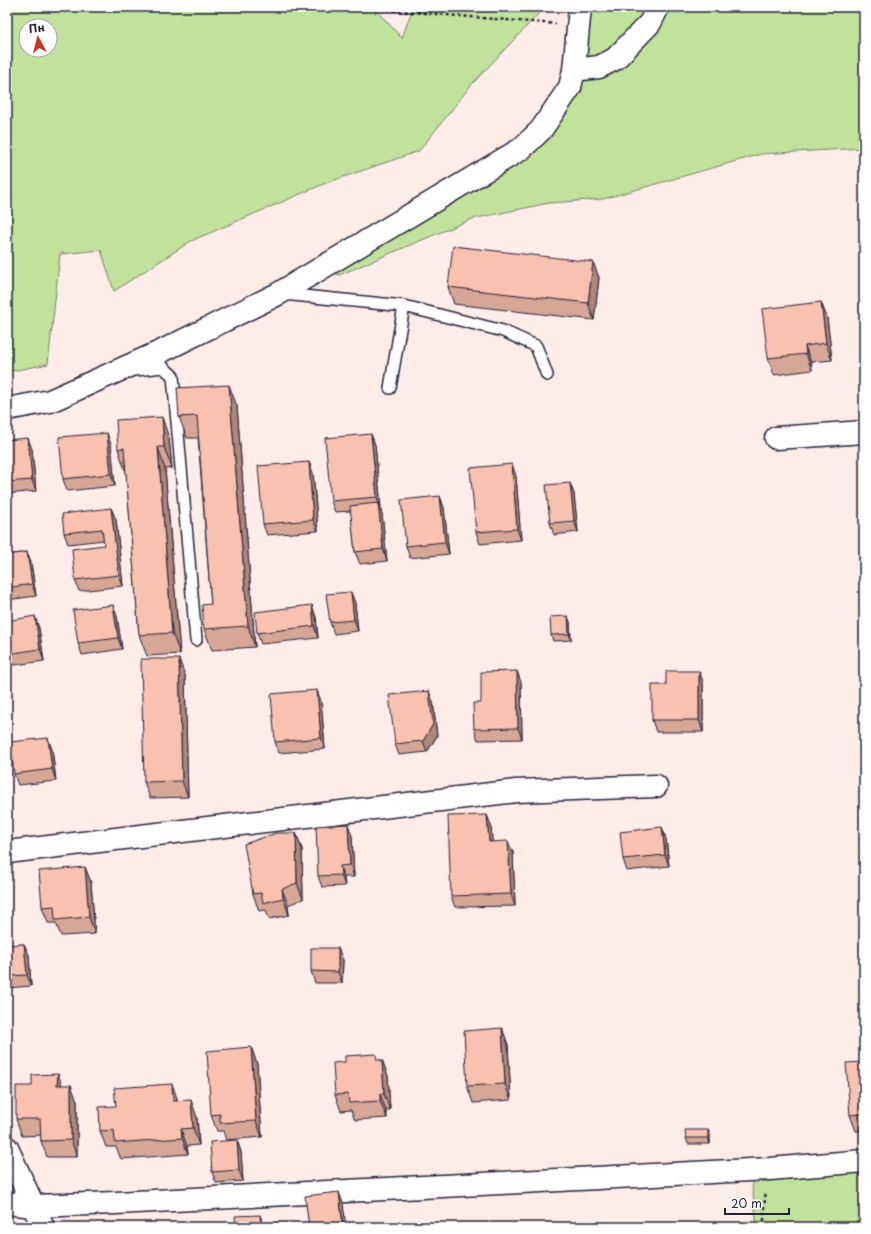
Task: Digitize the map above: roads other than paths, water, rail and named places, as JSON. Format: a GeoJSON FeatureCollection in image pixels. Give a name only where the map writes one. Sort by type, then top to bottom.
{"type":"FeatureCollection","features":[{"type":"Feature","properties":{"kind":"street"},"geometry":{"type":"LineString","coordinates":[[574,70],[599,67],[615,59],[650,23],[658,7]]}},
{"type":"Feature","properties":{"kind":"street"},"geometry":{"type":"LineString","coordinates":[[7,409],[50,401],[160,352],[278,294],[521,149],[541,130],[570,87],[574,70],[580,16]]}},
{"type":"Feature","properties":{"kind":"street"},"geometry":{"type":"LineString","coordinates":[[776,438],[864,432]]}},
{"type":"Feature","properties":{"kind":"street"},"geometry":{"type":"LineString","coordinates":[[7,852],[516,791],[656,786]]}},
{"type":"Feature","properties":{"kind":"street"},"geometry":{"type":"LineString","coordinates":[[7,1148],[43,1227]]}},
{"type":"Feature","properties":{"kind":"street"},"geometry":{"type":"LineString","coordinates":[[7,1203],[34,1206],[116,1203],[770,1168],[864,1161]]}},
{"type":"Feature","properties":{"kind":"lane"},"geometry":{"type":"LineString","coordinates":[[278,294],[404,306],[503,331],[536,346],[547,375]]}},
{"type":"Feature","properties":{"kind":"lane"},"geometry":{"type":"LineString","coordinates":[[390,388],[404,306]]}},
{"type":"Feature","properties":{"kind":"lane"},"geometry":{"type":"LineString","coordinates":[[114,373],[163,367],[173,376],[196,640]]}}]}
